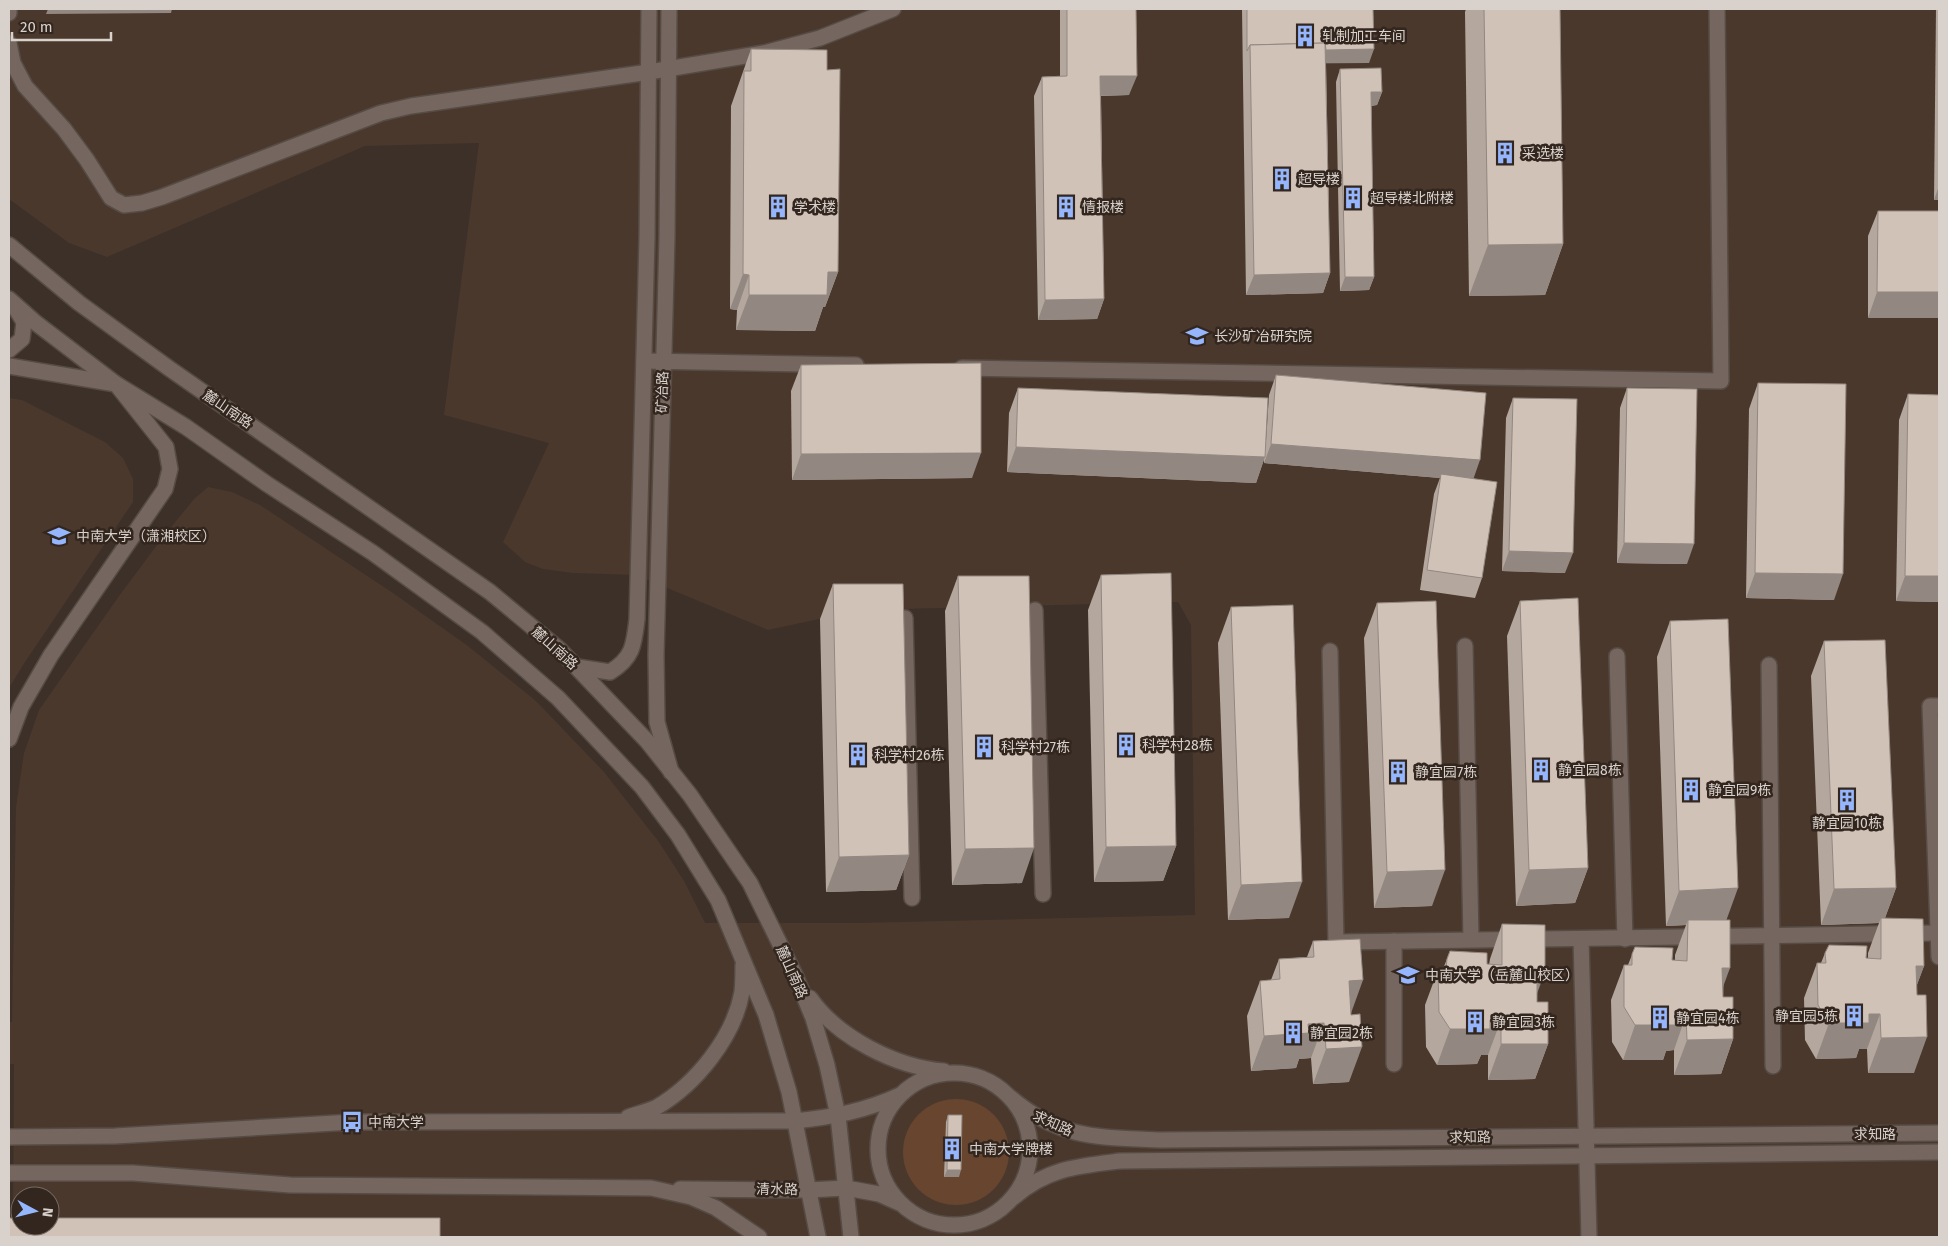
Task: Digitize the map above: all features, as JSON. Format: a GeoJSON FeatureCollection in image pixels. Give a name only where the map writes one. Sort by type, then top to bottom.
{"type":"FeatureCollection","features":[{"type":"Feature","properties":{"kind":"street","name":"矿冶路"},"geometry":{"type":"LineString","coordinates":[[577,667],[610,672],[623,664],[632,651],[637,619],[647,238],[649,9]]}},
{"type":"Feature","properties":{"kind":"street","name":"矿冶路"},"geometry":{"type":"LineString","coordinates":[[669,9],[667,237],[656,619],[656,689],[657,722],[671,773]]}},
{"type":"Feature","properties":{"kind":"street"},"geometry":{"type":"LineString","coordinates":[[9,44],[13,63],[25,86],[64,128],[111,198],[124,205],[142,203],[162,197],[381,113],[410,106],[764,54],[820,38],[893,9]]}},
{"type":"Feature","properties":{"kind":"street"},"geometry":{"type":"LineString","coordinates":[[949,367],[1721,380],[1717,9]]}},
{"type":"Feature","properties":{"kind":"street","name":"麓山南路"},"geometry":{"type":"LineString","coordinates":[[9,245],[79,303],[170,370],[490,592],[560,650],[647,741],[690,796],[750,882],[796,977],[827,1065],[838,1116],[850,1237]]}},
{"type":"Feature","properties":{"kind":"street"},"geometry":{"type":"LineString","coordinates":[[9,350],[22,339],[24,322],[10,300]]}},
{"type":"Feature","properties":{"kind":"street"},"geometry":{"type":"LineString","coordinates":[[10,300],[36,323],[116,384],[186,427],[267,484],[373,553],[482,632],[558,698],[642,787],[678,835],[718,900],[766,1015],[789,1092],[818,1237]]}},
{"type":"Feature","properties":{"kind":"street"},"geometry":{"type":"LineString","coordinates":[[644,361],[870,366]]}},
{"type":"Feature","properties":{"kind":"street"},"geometry":{"type":"LineString","coordinates":[[9,366],[116,384],[166,447],[170,469],[165,489],[51,655],[21,707],[9,739]]}},
{"type":"Feature","properties":{"kind":"street"},"geometry":{"type":"LineString","coordinates":[[1036,610],[1043,894]]}},
{"type":"Feature","properties":{"kind":"street"},"geometry":{"type":"LineString","coordinates":[[905,618],[912,898]]}},
{"type":"Feature","properties":{"kind":"street"},"geometry":{"type":"LineString","coordinates":[[1466,646],[1471,939]]}},
{"type":"Feature","properties":{"kind":"street"},"geometry":{"type":"LineString","coordinates":[[1330,652],[1336,942],[1938,933]]}},
{"type":"Feature","properties":{"kind":"street"},"geometry":{"type":"LineString","coordinates":[[1617,656],[1625,939]]}},
{"type":"Feature","properties":{"kind":"street"},"geometry":{"type":"LineString","coordinates":[[1769,665],[1773,1066]]}},
{"type":"Feature","properties":{"kind":"street"},"geometry":{"type":"LineString","coordinates":[[1939,706],[1930,706],[1939,957]]}},
{"type":"Feature","properties":{"kind":"street"},"geometry":{"type":"LineString","coordinates":[[1581,939],[1589,1237]]}},
{"type":"Feature","properties":{"kind":"street"},"geometry":{"type":"LineString","coordinates":[[1394,941],[1394,1064]]}},
{"type":"Feature","properties":{"kind":"street"},"geometry":{"type":"LineString","coordinates":[[617,1121],[656,1107],[685,1086],[711,1059],[730,1028],[742,992],[744,959]]}},
{"type":"Feature","properties":{"kind":"street"},"geometry":{"type":"LineString","coordinates":[[796,977],[826,1018],[847,1035],[870,1048],[903,1061],[934,1070],[978,1076],[996,1085],[1011,1098],[1025,1121],[1030,1147],[1027,1173],[1014,1197],[1000,1210],[984,1220],[965,1225],[947,1226],[930,1222],[914,1214],[900,1203],[890,1190],[879,1158],[882,1124],[900,1096]]}},
{"type":"Feature","properties":{"kind":"street"},"geometry":{"type":"LineString","coordinates":[[9,1137],[115,1136],[352,1122],[795,1121],[838,1116],[876,1106],[900,1096],[917,1083],[937,1075],[958,1073]]}},
{"type":"Feature","properties":{"kind":"street","name":"求知路"},"geometry":{"type":"LineString","coordinates":[[1011,1098],[1026,1110],[1053,1126],[1075,1134],[1104,1138],[1161,1140],[1939,1133]]}},
{"type":"Feature","properties":{"kind":"street","name":"求知路"},"geometry":{"type":"LineString","coordinates":[[1014,1197],[1029,1184],[1064,1169],[1120,1161],[1939,1152]]}},
{"type":"Feature","properties":{"kind":"street"},"geometry":{"type":"LineString","coordinates":[[9,1173],[132,1173],[290,1185],[651,1188],[691,1197],[716,1208],[758,1237]]}},
{"type":"Feature","properties":{"kind":"street","name":"清水路"},"geometry":{"type":"LineString","coordinates":[[651,1188],[808,1190],[846,1188],[879,1194],[900,1203]]}},
{"type":"Feature","properties":{"kind":"street"},"geometry":{"type":"LineString","coordinates":[[945,1237],[965,1225]]}},
{"type":"Feature","properties":{"kind":"shaded area"},"geometry":{"type":"Polygon","coordinates":[[[9,9],[1939,9],[1939,1237],[9,1237],[10,1214],[10,1236],[60,1236],[60,1186],[13,1186],[14,1064],[9,1064],[9,1022],[12,1022],[16,807],[24,753],[39,710],[163,537],[194,499],[208,487],[232,492],[260,505],[393,593],[468,646],[536,701],[604,772],[659,842],[684,881],[705,923],[859,923],[1195,915],[1191,625],[1178,602],[861,610],[768,630],[636,575],[573,573],[543,569],[525,562],[503,542],[549,443],[444,415],[479,143],[365,146],[107,257],[69,243],[9,199],[9,9]]]}},
{"type":"Feature","properties":{"kind":"shaded area","name":"中南大学（潇湘校区）"},"geometry":{"type":"Polygon","coordinates":[[[9,398],[22,400],[105,442],[123,458],[133,479],[133,502],[9,688],[9,398]]]}},
{"type":"Feature","properties":{"kind":"shaded area"},"geometry":{"type":"Polygon","coordinates":[[[956,1099],[976,1103],[993,1115],[1005,1132],[1009,1152],[1005,1172],[993,1189],[976,1201],[956,1205],[936,1201],[919,1189],[907,1172],[903,1152],[907,1132],[919,1115],[936,1103],[956,1099]]]}},
{"type":"Feature","properties":{"kind":"building"},"geometry":{"type":"Polygon","coordinates":[[[1067,9],[1136,9],[1137,76],[1100,76],[1104,299],[1045,300],[1042,77],[1067,76],[1067,9]]]}},
{"type":"Feature","properties":{"kind":"building","name":"轧制加工车间"},"geometry":{"type":"Polygon","coordinates":[[[1247,9],[1373,9],[1374,49],[1326,50],[1325,43],[1250,45],[1247,51],[1247,9]]]}},
{"type":"Feature","properties":{"kind":"building","name":"采选楼"},"geometry":{"type":"Polygon","coordinates":[[[1484,9],[1560,9],[1563,244],[1488,245],[1484,9]]]}},
{"type":"Feature","properties":{"kind":"building","name":"超导楼"},"geometry":{"type":"Polygon","coordinates":[[[1325,43],[1330,273],[1254,275],[1250,45],[1325,43]]]}},
{"type":"Feature","properties":{"kind":"building","name":"学术楼"},"geometry":{"type":"Polygon","coordinates":[[[751,49],[827,50],[827,70],[840,69],[838,272],[828,272],[827,295],[749,295],[749,275],[743,274],[744,71],[751,71],[751,49]]]}},
{"type":"Feature","properties":{"kind":"building","name":"超导楼北附楼"},"geometry":{"type":"Polygon","coordinates":[[[1381,68],[1382,92],[1371,92],[1374,277],[1345,277],[1340,69],[1381,68]]]}},
{"type":"Feature","properties":{"kind":"building"},"geometry":{"type":"Polygon","coordinates":[[[1878,211],[1939,211],[1939,292],[1877,292],[1878,211]]]}},
{"type":"Feature","properties":{"kind":"building"},"geometry":{"type":"Polygon","coordinates":[[[981,363],[981,453],[801,454],[801,365],[981,363]]]}},
{"type":"Feature","properties":{"kind":"building"},"geometry":{"type":"Polygon","coordinates":[[[1276,375],[1486,393],[1480,460],[1271,444],[1276,375]]]}},
{"type":"Feature","properties":{"kind":"building"},"geometry":{"type":"Polygon","coordinates":[[[1758,383],[1846,384],[1843,574],[1755,573],[1758,383]]]}},
{"type":"Feature","properties":{"kind":"building"},"geometry":{"type":"Polygon","coordinates":[[[1018,388],[1268,398],[1265,457],[1016,447],[1018,388]]]}},
{"type":"Feature","properties":{"kind":"building"},"geometry":{"type":"Polygon","coordinates":[[[1627,388],[1697,389],[1694,544],[1624,543],[1627,388]]]}},
{"type":"Feature","properties":{"kind":"building"},"geometry":{"type":"Polygon","coordinates":[[[1908,394],[1939,395],[1939,576],[1905,576],[1908,394]]]}},
{"type":"Feature","properties":{"kind":"building"},"geometry":{"type":"Polygon","coordinates":[[[1513,398],[1577,399],[1573,553],[1509,551],[1513,398]]]}},
{"type":"Feature","properties":{"kind":"building"},"geometry":{"type":"Polygon","coordinates":[[[1441,474],[1497,482],[1482,578],[1427,570],[1441,474]]]}},
{"type":"Feature","properties":{"kind":"building","name":"科学村28栋"},"geometry":{"type":"Polygon","coordinates":[[[1171,573],[1176,846],[1106,847],[1101,575],[1171,573]]]}},
{"type":"Feature","properties":{"kind":"building","name":"科学村27栋"},"geometry":{"type":"Polygon","coordinates":[[[958,576],[1029,576],[1034,848],[965,849],[958,576]]]}},
{"type":"Feature","properties":{"kind":"building","name":"科学村26栋"},"geometry":{"type":"Polygon","coordinates":[[[833,584],[903,584],[909,855],[839,857],[833,584]]]}},
{"type":"Feature","properties":{"kind":"building","name":"静宜园8栋"},"geometry":{"type":"Polygon","coordinates":[[[1578,598],[1588,868],[1529,870],[1520,601],[1578,598]]]}},
{"type":"Feature","properties":{"kind":"building","name":"静宜园7栋"},"geometry":{"type":"Polygon","coordinates":[[[1436,601],[1445,870],[1387,872],[1377,603],[1436,601]]]}},
{"type":"Feature","properties":{"kind":"building"},"geometry":{"type":"Polygon","coordinates":[[[1293,605],[1302,882],[1241,885],[1231,607],[1293,605]]]}},
{"type":"Feature","properties":{"kind":"building","name":"静宜园9栋"},"geometry":{"type":"Polygon","coordinates":[[[1728,619],[1738,888],[1679,891],[1670,621],[1728,619]]]}},
{"type":"Feature","properties":{"kind":"building","name":"静宜园10栋"},"geometry":{"type":"Polygon","coordinates":[[[1885,640],[1896,888],[1834,889],[1824,641],[1885,640]]]}},
{"type":"Feature","properties":{"kind":"building"},"geometry":{"type":"Polygon","coordinates":[[[1881,918],[1923,919],[1924,966],[1916,966],[1917,995],[1926,995],[1927,1037],[1881,1038],[1880,1014],[1869,1014],[1869,1023],[1829,1023],[1818,1005],[1817,963],[1826,963],[1825,953],[1829,945],[1867,946],[1866,958],[1881,959],[1881,918]]]}},
{"type":"Feature","properties":{"kind":"building"},"geometry":{"type":"Polygon","coordinates":[[[1688,920],[1730,920],[1730,968],[1722,968],[1723,997],[1733,997],[1733,1039],[1687,1040],[1686,1015],[1675,1015],[1675,1025],[1635,1025],[1624,1007],[1624,965],[1632,965],[1632,954],[1635,947],[1673,948],[1672,960],[1687,961],[1688,920]]]}},
{"type":"Feature","properties":{"kind":"building"},"geometry":{"type":"Polygon","coordinates":[[[1502,924],[1545,925],[1545,972],[1537,972],[1537,1002],[1548,1002],[1548,1044],[1501,1044],[1501,1020],[1490,1020],[1490,1029],[1450,1029],[1439,1012],[1438,970],[1446,969],[1450,951],[1487,953],[1487,964],[1502,965],[1502,924]]]}},
{"type":"Feature","properties":{"kind":"building"},"geometry":{"type":"Polygon","coordinates":[[[1360,939],[1363,980],[1349,981],[1351,1015],[1360,1014],[1362,1047],[1326,1049],[1324,1023],[1308,1024],[1309,1033],[1264,1036],[1260,981],[1280,979],[1279,959],[1314,957],[1313,941],[1360,939]]]}},
{"type":"Feature","properties":{"kind":"building","name":"中南大学牌楼"},"geometry":{"type":"Polygon","coordinates":[[[948,1115],[962,1115],[961,1170],[947,1170],[948,1115]]]}},
{"type":"Feature","properties":{"kind":"building"},"geometry":{"type":"Polygon","coordinates":[[[9,1218],[10,1236],[60,1236],[60,1218],[440,1218],[440,1237],[9,1237],[9,1218]]]}},
{"type":"Feature","properties":{"kind":"place","name":"轧制加工车间"},"geometry":{"type":"Point","coordinates":[1305,36]}},
{"type":"Feature","properties":{"kind":"place","name":"采选楼"},"geometry":{"type":"Point","coordinates":[1505,153]}},
{"type":"Feature","properties":{"kind":"place","name":"超导楼"},"geometry":{"type":"Point","coordinates":[1282,179]}},
{"type":"Feature","properties":{"kind":"place","name":"超导楼北附楼"},"geometry":{"type":"Point","coordinates":[1353,198]}},
{"type":"Feature","properties":{"kind":"place","name":"学术楼"},"geometry":{"type":"Point","coordinates":[778,207]}},
{"type":"Feature","properties":{"kind":"place","name":"情报楼"},"geometry":{"type":"Point","coordinates":[1066,207]}},
{"type":"Feature","properties":{"kind":"place","name":"长沙矿冶研究院"},"geometry":{"type":"Point","coordinates":[1197,336]}},
{"type":"Feature","properties":{"kind":"place","name":"中南大学（潇湘校区）"},"geometry":{"type":"Point","coordinates":[59,536]}},
{"type":"Feature","properties":{"kind":"place","name":"科学村28栋"},"geometry":{"type":"Point","coordinates":[1126,745]}},
{"type":"Feature","properties":{"kind":"place","name":"科学村27栋"},"geometry":{"type":"Point","coordinates":[984,747]}},
{"type":"Feature","properties":{"kind":"place","name":"科学村26栋"},"geometry":{"type":"Point","coordinates":[858,755]}},
{"type":"Feature","properties":{"kind":"place","name":"静宜园8栋"},"geometry":{"type":"Point","coordinates":[1541,770]}},
{"type":"Feature","properties":{"kind":"place","name":"静宜园7栋"},"geometry":{"type":"Point","coordinates":[1398,772]}},
{"type":"Feature","properties":{"kind":"place","name":"静宜园9栋"},"geometry":{"type":"Point","coordinates":[1691,790]}},
{"type":"Feature","properties":{"kind":"place","name":"静宜园10栋"},"geometry":{"type":"Point","coordinates":[1847,800]}},
{"type":"Feature","properties":{"kind":"place","name":"中南大学（岳麓山校区）"},"geometry":{"type":"Point","coordinates":[1408,975]}},
{"type":"Feature","properties":{"kind":"place","name":"静宜园5栋"},"geometry":{"type":"Point","coordinates":[1854,1016]}},
{"type":"Feature","properties":{"kind":"place","name":"静宜园4栋"},"geometry":{"type":"Point","coordinates":[1660,1018]}},
{"type":"Feature","properties":{"kind":"place","name":"静宜园3栋"},"geometry":{"type":"Point","coordinates":[1475,1022]}},
{"type":"Feature","properties":{"kind":"place","name":"静宜园2栋"},"geometry":{"type":"Point","coordinates":[1293,1033]}},
{"type":"Feature","properties":{"kind":"place","name":"中南大学"},"geometry":{"type":"Point","coordinates":[352,1122]}},
{"type":"Feature","properties":{"kind":"place","name":"中南大学牌楼"},"geometry":{"type":"Point","coordinates":[952,1149]}}]}
